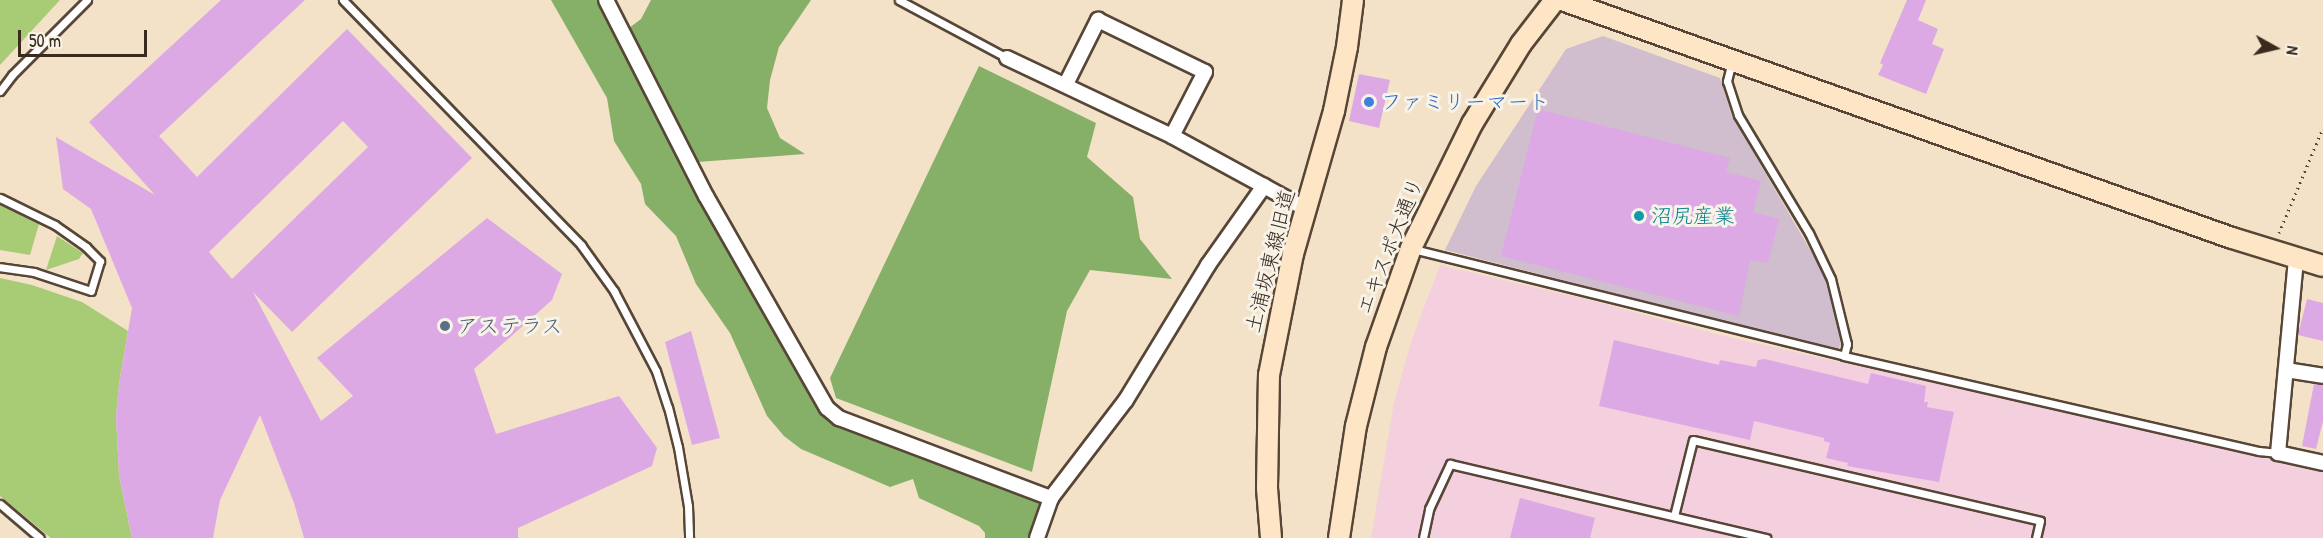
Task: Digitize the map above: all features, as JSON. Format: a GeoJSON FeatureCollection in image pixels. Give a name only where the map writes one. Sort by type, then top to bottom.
{"type":"FeatureCollection","features":[{"type":"Feature","properties":{"kind":"street"},"geometry":{"type":"LineString","coordinates":[[606,0],[706,196],[827,408],[839,418],[1051,498]]}},
{"type":"Feature","properties":{"kind":"street","name":"土浦坂東線旧道"},"geometry":{"type":"LineString","coordinates":[[1271,538],[1267,488],[1269,375],[1284,292],[1334,111],[1347,47],[1353,0]]}},
{"type":"Feature","properties":{"kind":"street","name":"エキスポ大通り"},"geometry":{"type":"LineString","coordinates":[[1339,538],[1356,426],[1376,347],[1411,248],[1472,124],[1521,44],[1555,0]]}},
{"type":"Feature","properties":{"kind":"street"},"geometry":{"type":"LineString","coordinates":[[1562,0],[2271,251],[2323,266]]}},
{"type":"Feature","properties":{"kind":"street"},"geometry":{"type":"LineString","coordinates":[[1066,84],[1098,20],[1205,72],[1172,136]]}},
{"type":"Feature","properties":{"kind":"street"},"geometry":{"type":"LineString","coordinates":[[1007,58],[1172,136],[1308,210]]}},
{"type":"Feature","properties":{"kind":"street"},"geometry":{"type":"LineString","coordinates":[[1037,538],[1051,498],[1126,400],[1208,265],[1264,186]]}},
{"type":"Feature","properties":{"kind":"street"},"geometry":{"type":"LineString","coordinates":[[2296,259],[2278,453],[2323,463]]}},
{"type":"Feature","properties":{"kind":"street"},"geometry":{"type":"LineString","coordinates":[[2286,370],[2323,376]]}},
{"type":"Feature","properties":{"kind":"lane"},"geometry":{"type":"LineString","coordinates":[[0,91],[12,75],[87,0]]}},
{"type":"Feature","properties":{"kind":"lane"},"geometry":{"type":"LineString","coordinates":[[343,0],[581,245],[614,291],[656,371],[668,407],[680,456],[689,538]]}},
{"type":"Feature","properties":{"kind":"lane"},"geometry":{"type":"LineString","coordinates":[[899,0],[1007,58]]}},
{"type":"Feature","properties":{"kind":"lane"},"geometry":{"type":"LineString","coordinates":[[1732,61],[1727,81],[1738,115],[1809,233],[1831,279],[1847,344],[1844,356]]}},
{"type":"Feature","properties":{"kind":"lane"},"geometry":{"type":"LineString","coordinates":[[0,198],[55,225],[100,261],[91,291],[34,272],[0,267]]}},
{"type":"Feature","properties":{"kind":"lane"},"geometry":{"type":"LineString","coordinates":[[1411,248],[1844,356],[2259,451],[2278,453]]}},
{"type":"Feature","properties":{"kind":"lane"},"geometry":{"type":"LineString","coordinates":[[1674,516],[1693,440],[2040,521],[2036,538]]}},
{"type":"Feature","properties":{"kind":"lane"},"geometry":{"type":"LineString","coordinates":[[1424,538],[1430,509],[1450,464],[1766,538]]}},
{"type":"Feature","properties":{"kind":"lane"},"geometry":{"type":"LineString","coordinates":[[0,504],[40,538]]}},
{"type":"Feature","properties":{"kind":"path"},"geometry":{"type":"LineString","coordinates":[[2271,251],[2323,128]]}},
{"type":"Feature","properties":{"kind":"shaded area"},"geometry":{"type":"Polygon","coordinates":[[[1603,36],[1720,78],[1732,116],[1826,277],[1843,343],[1837,350],[1445,250],[1476,186],[1566,49],[1603,36]]]}},
{"type":"Feature","properties":{"kind":"shaded area"},"geometry":{"type":"Polygon","coordinates":[[[1440,265],[1585,299],[1728,337],[2323,470],[2323,538],[1371,538],[1394,403],[1412,339],[1440,265]]]}},
{"type":"Feature","properties":{"kind":"green space"},"geometry":{"type":"Polygon","coordinates":[[[0,0],[60,0],[0,65],[0,0]]]}},
{"type":"Feature","properties":{"kind":"green space"},"geometry":{"type":"Polygon","coordinates":[[[551,0],[597,0],[616,26],[629,28],[641,19],[651,0],[811,0],[779,47],[770,80],[767,108],[780,138],[805,154],[684,163],[821,411],[1037,499],[1040,507],[1030,538],[985,538],[985,533],[979,526],[919,498],[913,479],[890,487],[801,449],[784,436],[767,416],[730,333],[696,284],[676,236],[645,204],[641,184],[614,141],[607,98],[551,0]]]}},
{"type":"Feature","properties":{"kind":"green space"},"geometry":{"type":"Polygon","coordinates":[[[979,66],[1096,123],[1087,157],[1133,197],[1140,239],[1172,279],[1090,270],[1067,311],[1032,472],[836,398],[830,378],[979,66]]]}},
{"type":"Feature","properties":{"kind":"green space"},"geometry":{"type":"Polygon","coordinates":[[[0,204],[39,224],[30,255],[0,250],[0,204]]]}},
{"type":"Feature","properties":{"kind":"green space"},"geometry":{"type":"Polygon","coordinates":[[[57,236],[83,253],[79,259],[46,270],[57,236]]]}},
{"type":"Feature","properties":{"kind":"green space"},"geometry":{"type":"Polygon","coordinates":[[[0,278],[32,285],[82,302],[128,331],[116,417],[119,475],[132,538],[51,538],[0,496],[0,278]]]}},
{"type":"Feature","properties":{"kind":"building"},"geometry":{"type":"Polygon","coordinates":[[[221,0],[305,0],[159,136],[197,177],[347,29],[472,158],[292,332],[253,292],[321,421],[353,396],[317,358],[487,218],[562,274],[552,300],[474,369],[496,434],[619,396],[657,448],[652,466],[518,528],[518,538],[304,538],[294,503],[260,415],[220,500],[213,538],[132,538],[119,475],[116,417],[119,384],[132,308],[91,209],[63,189],[56,137],[155,195],[89,122],[221,0]],[[343,121],[209,252],[232,279],[368,147],[343,121]]]}},
{"type":"Feature","properties":{"kind":"building"},"geometry":{"type":"Polygon","coordinates":[[[1907,0],[1926,0],[1918,20],[1938,29],[1932,44],[1944,49],[1926,94],[1878,75],[1883,65],[1880,63],[1907,0]]]}},
{"type":"Feature","properties":{"kind":"building"},"geometry":{"type":"Polygon","coordinates":[[[1359,74],[1390,80],[1379,128],[1349,121],[1359,74]]]}},
{"type":"Feature","properties":{"kind":"building","name":"沼尻産業"},"geometry":{"type":"Polygon","coordinates":[[[1538,109],[1730,158],[1726,172],[1761,181],[1753,212],[1779,219],[1768,263],[1750,260],[1739,316],[1501,256],[1538,109]]]}},
{"type":"Feature","properties":{"kind":"building"},"geometry":{"type":"Polygon","coordinates":[[[2307,299],[2323,303],[2323,341],[2298,335],[2307,299]]]}},
{"type":"Feature","properties":{"kind":"building"},"geometry":{"type":"Polygon","coordinates":[[[691,331],[720,438],[692,445],[665,342],[691,331]]]}},
{"type":"Feature","properties":{"kind":"building"},"geometry":{"type":"Polygon","coordinates":[[[1614,340],[1719,365],[1720,360],[1756,367],[1758,360],[1765,359],[1868,384],[1871,373],[1926,386],[1924,402],[1928,402],[1927,407],[1954,412],[1939,482],[1847,466],[1848,463],[1826,458],[1830,443],[1824,441],[1824,438],[1754,421],[1750,440],[1599,406],[1614,340]]]}},
{"type":"Feature","properties":{"kind":"building"},"geometry":{"type":"Polygon","coordinates":[[[2314,384],[2323,385],[2323,421],[2316,449],[2302,446],[2314,384]]]}},
{"type":"Feature","properties":{"kind":"building"},"geometry":{"type":"Polygon","coordinates":[[[1520,498],[1595,518],[1590,538],[1510,538],[1520,498]]]}},
{"type":"Feature","properties":{"kind":"place","name":"ファミリーマート"},"geometry":{"type":"Point","coordinates":[1369,102]}},
{"type":"Feature","properties":{"kind":"place","name":"沼尻産業"},"geometry":{"type":"Point","coordinates":[1639,216]}},
{"type":"Feature","properties":{"kind":"place","name":"アステラス"},"geometry":{"type":"Point","coordinates":[445,326]}}]}
